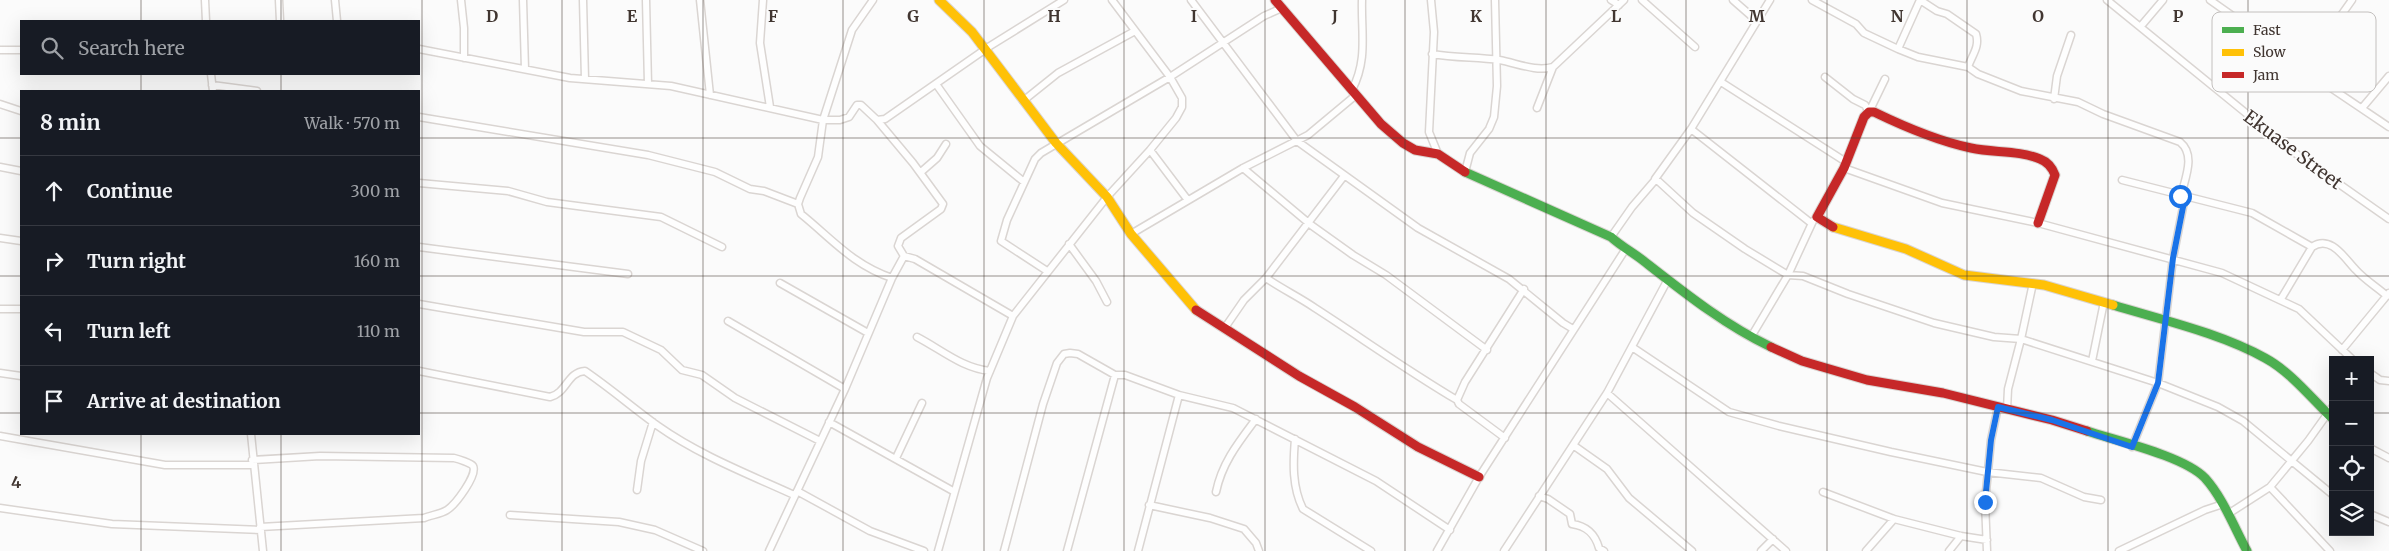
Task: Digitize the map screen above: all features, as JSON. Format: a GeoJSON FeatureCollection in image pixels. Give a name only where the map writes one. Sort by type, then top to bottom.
{"type":"FeatureCollection","features":[{"type":"Feature","properties":{"kind":"street"},"geometry":{"type":"LineString","coordinates":[[205,0],[206,20]]}},
{"type":"Feature","properties":{"kind":"street"},"geometry":{"type":"LineString","coordinates":[[278,0],[280,20]]}},
{"type":"Feature","properties":{"kind":"street"},"geometry":{"type":"LineString","coordinates":[[335,0],[337,20]]}},
{"type":"Feature","properties":{"kind":"street"},"geometry":{"type":"LineString","coordinates":[[461,0],[464,28],[464,58]]}},
{"type":"Feature","properties":{"kind":"street"},"geometry":{"type":"LineString","coordinates":[[524,0],[525,70]]}},
{"type":"Feature","properties":{"kind":"street"},"geometry":{"type":"LineString","coordinates":[[584,0],[586,79]]}},
{"type":"Feature","properties":{"kind":"street"},"geometry":{"type":"LineString","coordinates":[[646,0],[648,84]]}},
{"type":"Feature","properties":{"kind":"street"},"geometry":{"type":"LineString","coordinates":[[700,0],[710,95]]}},
{"type":"Feature","properties":{"kind":"street"},"geometry":{"type":"LineString","coordinates":[[763,0],[760,43],[770,107]]}},
{"type":"Feature","properties":{"kind":"street"},"geometry":{"type":"LineString","coordinates":[[873,0],[852,30],[824,120],[818,157],[798,204],[801,214],[857,262],[872,272],[892,278]]}},
{"type":"Feature","properties":{"kind":"street"},"geometry":{"type":"LineString","coordinates":[[939,0],[972,32],[1056,143],[1107,197],[1131,234],[1194,309],[1418,447],[1479,477]]}},
{"type":"Feature","properties":{"kind":"street"},"geometry":{"type":"LineString","coordinates":[[877,120],[885,120],[986,50],[1064,0]]}},
{"type":"Feature","properties":{"kind":"street"},"geometry":{"type":"LineString","coordinates":[[938,551],[953,491],[990,371],[1013,316],[1107,197],[1176,118],[1182,107],[1182,98],[1170,77],[1112,0]]}},
{"type":"Feature","properties":{"kind":"street"},"geometry":{"type":"LineString","coordinates":[[1191,0],[1297,141],[1418,228],[1488,266],[1524,289],[1563,323],[1573,329]]}},
{"type":"Feature","properties":{"kind":"street"},"geometry":{"type":"LineString","coordinates":[[1275,0],[1381,124],[1403,143],[1415,150],[1438,154],[1465,172],[1611,237],[1624,250],[1644,261],[1667,281],[1722,320],[1751,337],[1802,361],[1867,380],[1943,393],[2052,420],[2132,447],[2156,453],[2189,467],[2203,476],[2223,504],[2247,551]]}},
{"type":"Feature","properties":{"kind":"street"},"geometry":{"type":"LineString","coordinates":[[1131,234],[1242,168],[1308,135],[1354,93],[1363,57],[1362,0]]}},
{"type":"Feature","properties":{"kind":"street"},"geometry":{"type":"LineString","coordinates":[[1431,0],[1434,32],[1429,132],[1438,154]]}},
{"type":"Feature","properties":{"kind":"street"},"geometry":{"type":"LineString","coordinates":[[1465,172],[1470,153],[1489,129],[1494,117],[1498,60],[1495,0]]}},
{"type":"Feature","properties":{"kind":"street"},"geometry":{"type":"LineString","coordinates":[[1611,0],[1621,2]]}},
{"type":"Feature","properties":{"kind":"street"},"geometry":{"type":"LineString","coordinates":[[1642,0],[1696,47]]}},
{"type":"Feature","properties":{"kind":"street"},"geometry":{"type":"LineString","coordinates":[[1733,0],[1757,21]]}},
{"type":"Feature","properties":{"kind":"street"},"geometry":{"type":"LineString","coordinates":[[1611,237],[1632,207],[1656,179],[1691,129],[1770,0]]}},
{"type":"Feature","properties":{"kind":"street"},"geometry":{"type":"LineString","coordinates":[[1812,0],[1856,24],[1864,33],[1918,57],[1968,67],[1988,79],[2021,91],[2054,99],[2078,102],[2103,114],[2171,137],[2187,148],[2190,155],[2173,258],[2158,383],[2132,447]]}},
{"type":"Feature","properties":{"kind":"street"},"geometry":{"type":"LineString","coordinates":[[1898,49],[1920,0],[1947,14],[1976,34],[1978,40],[1976,51],[1968,67]]}},
{"type":"Feature","properties":{"kind":"street","name":"Ekuase Street"},"geometry":{"type":"LineString","coordinates":[[2107,0],[2142,26],[2212,88]]}},
{"type":"Feature","properties":{"kind":"street"},"geometry":{"type":"LineString","coordinates":[[2142,26],[2163,0]]}},
{"type":"Feature","properties":{"kind":"street"},"geometry":{"type":"LineString","coordinates":[[2210,0],[2226,12]]}},
{"type":"Feature","properties":{"kind":"street"},"geometry":{"type":"LineString","coordinates":[[2343,12],[2352,0]]}},
{"type":"Feature","properties":{"kind":"street"},"geometry":{"type":"LineString","coordinates":[[1537,108],[1553,67],[1621,2]]}},
{"type":"Feature","properties":{"kind":"street"},"geometry":{"type":"LineString","coordinates":[[1047,271],[1001,242],[1007,220],[1035,159],[1056,143],[1170,77],[1264,16],[1282,8]]}},
{"type":"Feature","properties":{"kind":"street"},"geometry":{"type":"LineString","coordinates":[[1023,101],[1058,73],[1135,30]]}},
{"type":"Feature","properties":{"kind":"street"},"geometry":{"type":"LineString","coordinates":[[2054,99],[2057,76],[2071,35]]}},
{"type":"Feature","properties":{"kind":"street"},"geometry":{"type":"LineString","coordinates":[[420,49],[525,70],[586,79],[671,86],[824,120],[846,119],[857,105],[861,105],[877,120],[920,172],[943,204],[941,209],[901,238],[898,246],[904,256],[915,259],[1013,316]]}},
{"type":"Feature","properties":{"kind":"street"},"geometry":{"type":"LineString","coordinates":[[0,50],[20,50]]}},
{"type":"Feature","properties":{"kind":"street"},"geometry":{"type":"LineString","coordinates":[[1432,54],[1460,59],[1498,60],[1543,70],[1553,67]]}},
{"type":"Feature","properties":{"kind":"street"},"geometry":{"type":"LineString","coordinates":[[211,75],[212,88],[242,90]]}},
{"type":"Feature","properties":{"kind":"street"},"geometry":{"type":"LineString","coordinates":[[2376,91],[2389,76]]}},
{"type":"Feature","properties":{"kind":"street"},"geometry":{"type":"LineString","coordinates":[[1825,77],[1853,100],[1865,105],[1869,112]]}},
{"type":"Feature","properties":{"kind":"street"},"geometry":{"type":"LineString","coordinates":[[1751,337],[1788,275],[1814,220],[1845,165],[1864,117],[1869,112],[1885,79]]}},
{"type":"Feature","properties":{"kind":"street"},"geometry":{"type":"LineString","coordinates":[[1721,82],[1845,165],[1942,203],[2038,223],[2173,258],[2222,273],[2281,299],[2306,314],[2349,356]]}},
{"type":"Feature","properties":{"kind":"street"},"geometry":{"type":"LineString","coordinates":[[936,84],[980,146],[1024,182]]}},
{"type":"Feature","properties":{"kind":"street","name":"Ekuase Street"},"geometry":{"type":"LineString","coordinates":[[2217,92],[2295,153],[2389,219]]}},
{"type":"Feature","properties":{"kind":"street"},"geometry":{"type":"LineString","coordinates":[[2338,92],[2389,127]]}},
{"type":"Feature","properties":{"kind":"street"},"geometry":{"type":"LineString","coordinates":[[2362,108],[2376,92]]}},
{"type":"Feature","properties":{"kind":"street"},"geometry":{"type":"LineString","coordinates":[[0,104],[20,111]]}},
{"type":"Feature","properties":{"kind":"street"},"geometry":{"type":"LineString","coordinates":[[1869,112],[1874,112],[1906,127],[1963,146],[2025,154],[2044,161],[2050,165],[2055,175],[2038,223]]}},
{"type":"Feature","properties":{"kind":"street"},"geometry":{"type":"LineString","coordinates":[[420,117],[648,155],[714,172],[750,189],[764,191],[798,204]]}},
{"type":"Feature","properties":{"kind":"street"},"geometry":{"type":"LineString","coordinates":[[1691,129],[1814,220],[1906,249],[1964,275],[2033,283],[2104,302],[2230,342],[2265,358],[2298,384],[2329,416]]}},
{"type":"Feature","properties":{"kind":"street"},"geometry":{"type":"LineString","coordinates":[[920,172],[937,158],[946,144]]}},
{"type":"Feature","properties":{"kind":"street"},"geometry":{"type":"LineString","coordinates":[[1150,150],[1187,199]]}},
{"type":"Feature","properties":{"kind":"street"},"geometry":{"type":"LineString","coordinates":[[0,167],[20,170]]}},
{"type":"Feature","properties":{"kind":"street"},"geometry":{"type":"LineString","coordinates":[[1242,168],[1352,255],[1419,299],[1487,350]]}},
{"type":"Feature","properties":{"kind":"street"},"geometry":{"type":"LineString","coordinates":[[1224,329],[1244,300],[1266,278],[1344,176]]}},
{"type":"Feature","properties":{"kind":"street"},"geometry":{"type":"LineString","coordinates":[[1656,179],[1692,212],[1745,250],[1788,275],[1803,276],[1848,294],[1934,323],[1994,337],[2021,339],[2158,383],[2218,406],[2243,421],[2329,492]]}},
{"type":"Feature","properties":{"kind":"street"},"geometry":{"type":"LineString","coordinates":[[2122,180],[2252,213],[2312,247]]}},
{"type":"Feature","properties":{"kind":"street"},"geometry":{"type":"LineString","coordinates":[[420,183],[508,191],[547,202],[661,217],[722,247]]}},
{"type":"Feature","properties":{"kind":"street"},"geometry":{"type":"LineString","coordinates":[[0,238],[20,241]]}},
{"type":"Feature","properties":{"kind":"street"},"geometry":{"type":"LineString","coordinates":[[1069,244],[1096,281],[1107,302]]}},
{"type":"Feature","properties":{"kind":"street"},"geometry":{"type":"LineString","coordinates":[[2281,299],[2312,247],[2317,244],[2330,245],[2346,256],[2356,270],[2388,294],[2342,350]]}},
{"type":"Feature","properties":{"kind":"street"},"geometry":{"type":"LineString","coordinates":[[420,247],[628,274]]}},
{"type":"Feature","properties":{"kind":"street"},"geometry":{"type":"LineString","coordinates":[[1437,551],[1479,477],[1624,250]]}},
{"type":"Feature","properties":{"kind":"street"},"geometry":{"type":"LineString","coordinates":[[770,551],[845,389],[892,278],[904,256]]}},
{"type":"Feature","properties":{"kind":"street"},"geometry":{"type":"LineString","coordinates":[[1266,278],[1287,292],[1314,306],[1400,366],[1457,400],[1459,404],[1505,438]]}},
{"type":"Feature","properties":{"kind":"street"},"geometry":{"type":"LineString","coordinates":[[1504,551],[1606,393],[1667,281]]}},
{"type":"Feature","properties":{"kind":"street"},"geometry":{"type":"LineString","coordinates":[[780,283],[868,333]]}},
{"type":"Feature","properties":{"kind":"street"},"geometry":{"type":"LineString","coordinates":[[1986,551],[1985,502],[1987,472],[2021,339],[2033,283]]}},
{"type":"Feature","properties":{"kind":"street"},"geometry":{"type":"LineString","coordinates":[[1457,400],[1465,382],[1524,289]]}},
{"type":"Feature","properties":{"kind":"street"},"geometry":{"type":"LineString","coordinates":[[2092,361],[2104,302]]}},
{"type":"Feature","properties":{"kind":"street"},"geometry":{"type":"LineString","coordinates":[[420,304],[584,332],[623,332],[661,350],[682,370],[702,375],[735,398],[820,441]]}},
{"type":"Feature","properties":{"kind":"street"},"geometry":{"type":"LineString","coordinates":[[0,309],[20,309]]}},
{"type":"Feature","properties":{"kind":"street"},"geometry":{"type":"LineString","coordinates":[[728,321],[845,389]]}},
{"type":"Feature","properties":{"kind":"street"},"geometry":{"type":"LineString","coordinates":[[918,337],[959,362],[976,369],[990,371]]}},
{"type":"Feature","properties":{"kind":"street"},"geometry":{"type":"LineString","coordinates":[[1632,347],[1689,383],[1729,412],[1852,443],[1987,472],[2041,478],[2084,497],[2101,500]]}},
{"type":"Feature","properties":{"kind":"street"},"geometry":{"type":"LineString","coordinates":[[1004,551],[1043,404],[1057,363],[1064,354],[1070,353],[1078,354],[1115,374],[1125,375],[1179,395],[1233,408],[1376,481],[1450,530]]}},
{"type":"Feature","properties":{"kind":"street"},"geometry":{"type":"LineString","coordinates":[[420,371],[550,397],[560,394],[572,376],[585,370],[653,422],[723,463],[796,493],[870,531],[924,551]]}},
{"type":"Feature","properties":{"kind":"street"},"geometry":{"type":"LineString","coordinates":[[0,374],[20,376]]}},
{"type":"Feature","properties":{"kind":"street"},"geometry":{"type":"LineString","coordinates":[[1067,551],[1115,374]]}},
{"type":"Feature","properties":{"kind":"street"},"geometry":{"type":"LineString","coordinates":[[2374,376],[2380,380],[2389,381]]}},
{"type":"Feature","properties":{"kind":"street"},"geometry":{"type":"LineString","coordinates":[[1606,393],[1645,429],[1713,484],[1786,551]]}},
{"type":"Feature","properties":{"kind":"street"},"geometry":{"type":"LineString","coordinates":[[1138,551],[1179,395]]}},
{"type":"Feature","properties":{"kind":"street"},"geometry":{"type":"LineString","coordinates":[[896,458],[922,403]]}},
{"type":"Feature","properties":{"kind":"street"},"geometry":{"type":"LineString","coordinates":[[2228,514],[2270,487],[2329,418]]}},
{"type":"Feature","properties":{"kind":"street"},"geometry":{"type":"LineString","coordinates":[[1216,492],[1219,478],[1230,454],[1256,419]]}},
{"type":"Feature","properties":{"kind":"street"},"geometry":{"type":"LineString","coordinates":[[637,490],[640,461],[653,422]]}},
{"type":"Feature","properties":{"kind":"street"},"geometry":{"type":"LineString","coordinates":[[829,422],[953,491]]}},
{"type":"Feature","properties":{"kind":"street"},"geometry":{"type":"LineString","coordinates":[[251,435],[252,463],[263,551]]}},
{"type":"Feature","properties":{"kind":"street"},"geometry":{"type":"LineString","coordinates":[[0,436],[165,465],[252,463],[320,456],[454,458],[471,465],[473,468],[472,477],[455,503],[447,511],[424,518],[261,528],[112,524],[0,508]]}},
{"type":"Feature","properties":{"kind":"street"},"geometry":{"type":"LineString","coordinates":[[1295,439],[1293,464],[1298,500],[1303,509],[1371,551]]}},
{"type":"Feature","properties":{"kind":"street"},"geometry":{"type":"LineString","coordinates":[[1573,445],[1606,469],[1629,498],[1692,551]]}},
{"type":"Feature","properties":{"kind":"street"},"geometry":{"type":"LineString","coordinates":[[2374,450],[2389,458]]}},
{"type":"Feature","properties":{"kind":"street"},"geometry":{"type":"LineString","coordinates":[[2270,487],[2330,551]]}},
{"type":"Feature","properties":{"kind":"street"},"geometry":{"type":"LineString","coordinates":[[1823,492],[1894,519],[1961,536],[1987,540]]}},
{"type":"Feature","properties":{"kind":"street"},"geometry":{"type":"LineString","coordinates":[[1539,496],[1548,499],[1570,514],[1572,524],[1590,530],[1596,536],[1599,548],[1604,551]]}},
{"type":"Feature","properties":{"kind":"street"},"geometry":{"type":"LineString","coordinates":[[2118,551],[2198,513],[2223,504]]}},
{"type":"Feature","properties":{"kind":"street"},"geometry":{"type":"LineString","coordinates":[[1149,505],[1210,518],[1244,529],[1256,543],[1259,551]]}},
{"type":"Feature","properties":{"kind":"street"},"geometry":{"type":"LineString","coordinates":[[510,515],[619,522],[655,530],[703,551]]}},
{"type":"Feature","properties":{"kind":"street"},"geometry":{"type":"LineString","coordinates":[[2374,516],[2389,522]]}},
{"type":"Feature","properties":{"kind":"street"},"geometry":{"type":"LineString","coordinates":[[1866,551],[1894,519]]}},
{"type":"Feature","properties":{"kind":"street"},"geometry":{"type":"LineString","coordinates":[[1950,551],[1961,536]]}},
{"type":"Feature","properties":{"kind":"street"},"geometry":{"type":"LineString","coordinates":[[1761,551],[1773,539]]}},
{"type":"Feature","properties":{"kind":"traffic: fast"},"geometry":{"type":"LineString","coordinates":[[1465,172],[1611,237],[1706,308],[1738,329],[1771,347]]}},
{"type":"Feature","properties":{"kind":"traffic: fast"},"geometry":{"type":"LineString","coordinates":[[2113,305],[2210,334],[2248,349],[2284,371],[2329,415]]}},
{"type":"Feature","properties":{"kind":"traffic: fast"},"geometry":{"type":"LineString","coordinates":[[2087,431],[2166,456],[2195,470],[2205,478],[2217,494],[2247,551]]}},
{"type":"Feature","properties":{"kind":"traffic: slow"},"geometry":{"type":"LineString","coordinates":[[939,0],[972,32],[1056,143],[1107,197],[1131,234],[1196,310]]}},
{"type":"Feature","properties":{"kind":"traffic: slow"},"geometry":{"type":"LineString","coordinates":[[1833,227],[1906,249],[1964,275],[2044,285],[2113,305]]}},
{"type":"Feature","properties":{"kind":"traffic: jam"},"geometry":{"type":"LineString","coordinates":[[1275,0],[1381,124],[1403,143],[1415,150],[1438,154],[1465,172]]}},
{"type":"Feature","properties":{"kind":"traffic: jam"},"geometry":{"type":"LineString","coordinates":[[1833,227],[1817,217],[1844,168],[1864,117],[1869,112],[1874,112],[1946,142],[1980,150],[2023,154],[2045,162],[2051,167],[2055,175],[2038,223]]}},
{"type":"Feature","properties":{"kind":"traffic: jam"},"geometry":{"type":"LineString","coordinates":[[1196,310],[1299,376],[1355,407],[1418,447],[1479,477]]}},
{"type":"Feature","properties":{"kind":"traffic: jam"},"geometry":{"type":"LineString","coordinates":[[1771,347],[1802,361],[1867,380],[1943,393],[2052,420],[2087,431]]}},
{"type":"Feature","properties":{"kind":"route"},"geometry":{"type":"LineString","coordinates":[[1985,502],[1991,440],[1998,407],[2052,420],[2132,447],[2158,383],[2176,235],[2185,197],[2180,196]]}}]}
